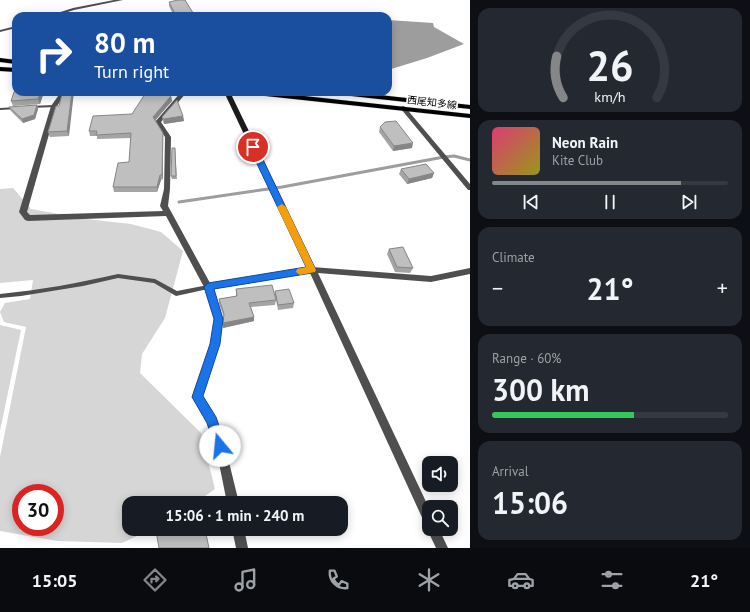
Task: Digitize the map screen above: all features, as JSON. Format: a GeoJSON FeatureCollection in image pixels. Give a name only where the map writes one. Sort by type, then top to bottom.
{"type":"FeatureCollection","features":[{"type":"Feature","properties":{"kind":"main road"},"geometry":{"type":"LineString","coordinates":[[0,60],[12,62]]}},
{"type":"Feature","properties":{"kind":"main road"},"geometry":{"type":"LineString","coordinates":[[0,69],[12,70]]}},
{"type":"Feature","properties":{"kind":"main road","name":"西尾知多線"},"geometry":{"type":"LineString","coordinates":[[287,96],[470,116]]}},
{"type":"Feature","properties":{"kind":"main road","name":"西尾知多線"},"geometry":{"type":"LineString","coordinates":[[372,96],[470,106]]}},
{"type":"Feature","properties":{"kind":"street"},"geometry":{"type":"LineString","coordinates":[[63,12],[121,0]]}},
{"type":"Feature","properties":{"kind":"street"},"geometry":{"type":"LineString","coordinates":[[0,31],[12,28]]}},
{"type":"Feature","properties":{"kind":"street"},"geometry":{"type":"LineString","coordinates":[[61,96],[54,106],[24,212],[28,218],[167,213]]}},
{"type":"Feature","properties":{"kind":"street"},"geometry":{"type":"LineString","coordinates":[[181,96],[158,122],[168,136],[167,189],[164,206],[208,287],[218,319],[215,344],[198,397],[212,421],[224,458],[232,496]]}},
{"type":"Feature","properties":{"kind":"street"},"geometry":{"type":"LineString","coordinates":[[229,96],[422,505]]}},
{"type":"Feature","properties":{"kind":"street"},"geometry":{"type":"LineString","coordinates":[[403,108],[470,188]]}},
{"type":"Feature","properties":{"kind":"street"},"geometry":{"type":"LineString","coordinates":[[208,287],[312,270],[431,279],[470,270]]}},
{"type":"Feature","properties":{"kind":"street"},"geometry":{"type":"LineString","coordinates":[[239,536],[242,548]]}},
{"type":"Feature","properties":{"kind":"street"},"geometry":{"type":"LineString","coordinates":[[436,536],[442,548]]}},
{"type":"Feature","properties":{"kind":"lane"},"geometry":{"type":"LineString","coordinates":[[0,109],[54,106]]}},
{"type":"Feature","properties":{"kind":"lane"},"geometry":{"type":"LineString","coordinates":[[0,296],[82,284],[118,276],[155,281],[176,294],[208,287]]}},
{"type":"Feature","properties":{"kind":"shaded area"},"geometry":{"type":"Polygon","coordinates":[[[392,20],[433,23],[434,27],[464,44],[427,58],[392,69],[392,20]]]}},
{"type":"Feature","properties":{"kind":"shaded area"},"geometry":{"type":"Polygon","coordinates":[[[13,188],[31,209],[86,219],[131,224],[161,232],[183,251],[165,318],[142,354],[140,373],[201,433],[215,489],[205,496],[122,496],[122,536],[137,536],[122,543],[57,541],[28,536],[64,536],[64,484],[12,484],[12,533],[0,531],[0,457],[26,327],[4,322],[0,312],[5,303],[30,299],[33,280],[0,283],[0,189],[13,188]]]}},
{"type":"Feature","properties":{"kind":"shaded area"},"geometry":{"type":"Polygon","coordinates":[[[0,325],[21,330],[0,431],[0,325]]]}},
{"type":"Feature","properties":{"kind":"building"},"geometry":{"type":"Polygon","coordinates":[[[185,0],[192,12],[174,12],[169,2],[185,0]]]}},
{"type":"Feature","properties":{"kind":"building"},"geometry":{"type":"Polygon","coordinates":[[[13,96],[39,96],[38,99],[11,101],[13,96]]]}},
{"type":"Feature","properties":{"kind":"building"},"geometry":{"type":"Polygon","coordinates":[[[62,96],[71,96],[67,131],[48,132],[56,106],[59,106],[62,96]]]}},
{"type":"Feature","properties":{"kind":"building"},"geometry":{"type":"Polygon","coordinates":[[[144,96],[171,96],[153,117],[163,133],[162,175],[160,175],[157,187],[113,187],[118,163],[129,162],[131,133],[96,135],[97,131],[89,131],[93,116],[132,114],[144,96]]]}},
{"type":"Feature","properties":{"kind":"building"},"geometry":{"type":"Polygon","coordinates":[[[177,100],[183,116],[164,119],[162,117],[177,100]]]}},
{"type":"Feature","properties":{"kind":"building"},"geometry":{"type":"Polygon","coordinates":[[[37,105],[34,115],[22,119],[9,107],[37,105]]]}},
{"type":"Feature","properties":{"kind":"building"},"geometry":{"type":"Polygon","coordinates":[[[396,121],[413,143],[394,146],[380,127],[385,122],[396,121]]]}},
{"type":"Feature","properties":{"kind":"building"},"geometry":{"type":"Polygon","coordinates":[[[172,148],[175,148],[176,176],[171,176],[172,148]]]}},
{"type":"Feature","properties":{"kind":"building"},"geometry":{"type":"Polygon","coordinates":[[[426,164],[434,173],[409,179],[401,169],[426,164]]]}},
{"type":"Feature","properties":{"kind":"building"},"geometry":{"type":"Polygon","coordinates":[[[403,247],[413,268],[397,267],[389,249],[403,247]]]}},
{"type":"Feature","properties":{"kind":"building"},"geometry":{"type":"Polygon","coordinates":[[[272,285],[276,300],[249,303],[254,317],[223,323],[224,314],[219,299],[237,296],[236,289],[272,285]]]}},
{"type":"Feature","properties":{"kind":"building"},"geometry":{"type":"Polygon","coordinates":[[[289,289],[294,303],[278,305],[275,291],[289,289]]]}},
{"type":"Feature","properties":{"kind":"building"},"geometry":{"type":"Polygon","coordinates":[[[157,536],[206,536],[209,548],[159,548],[157,536]]]}},
{"type":"Feature","properties":{"kind":"waterway"},"geometry":{"type":"LineString","coordinates":[[179,202],[282,187],[444,157],[454,156],[470,160]]}},
{"type":"Feature","properties":{"kind":"slow traffic"},"geometry":{"type":"LineString","coordinates":[[282,207],[312,270],[300,272]]}},
{"type":"Feature","properties":{"kind":"route"},"geometry":{"type":"LineString","coordinates":[[220,446],[212,421],[198,397],[215,344],[218,319],[208,287],[312,270],[253,147]]}}]}
